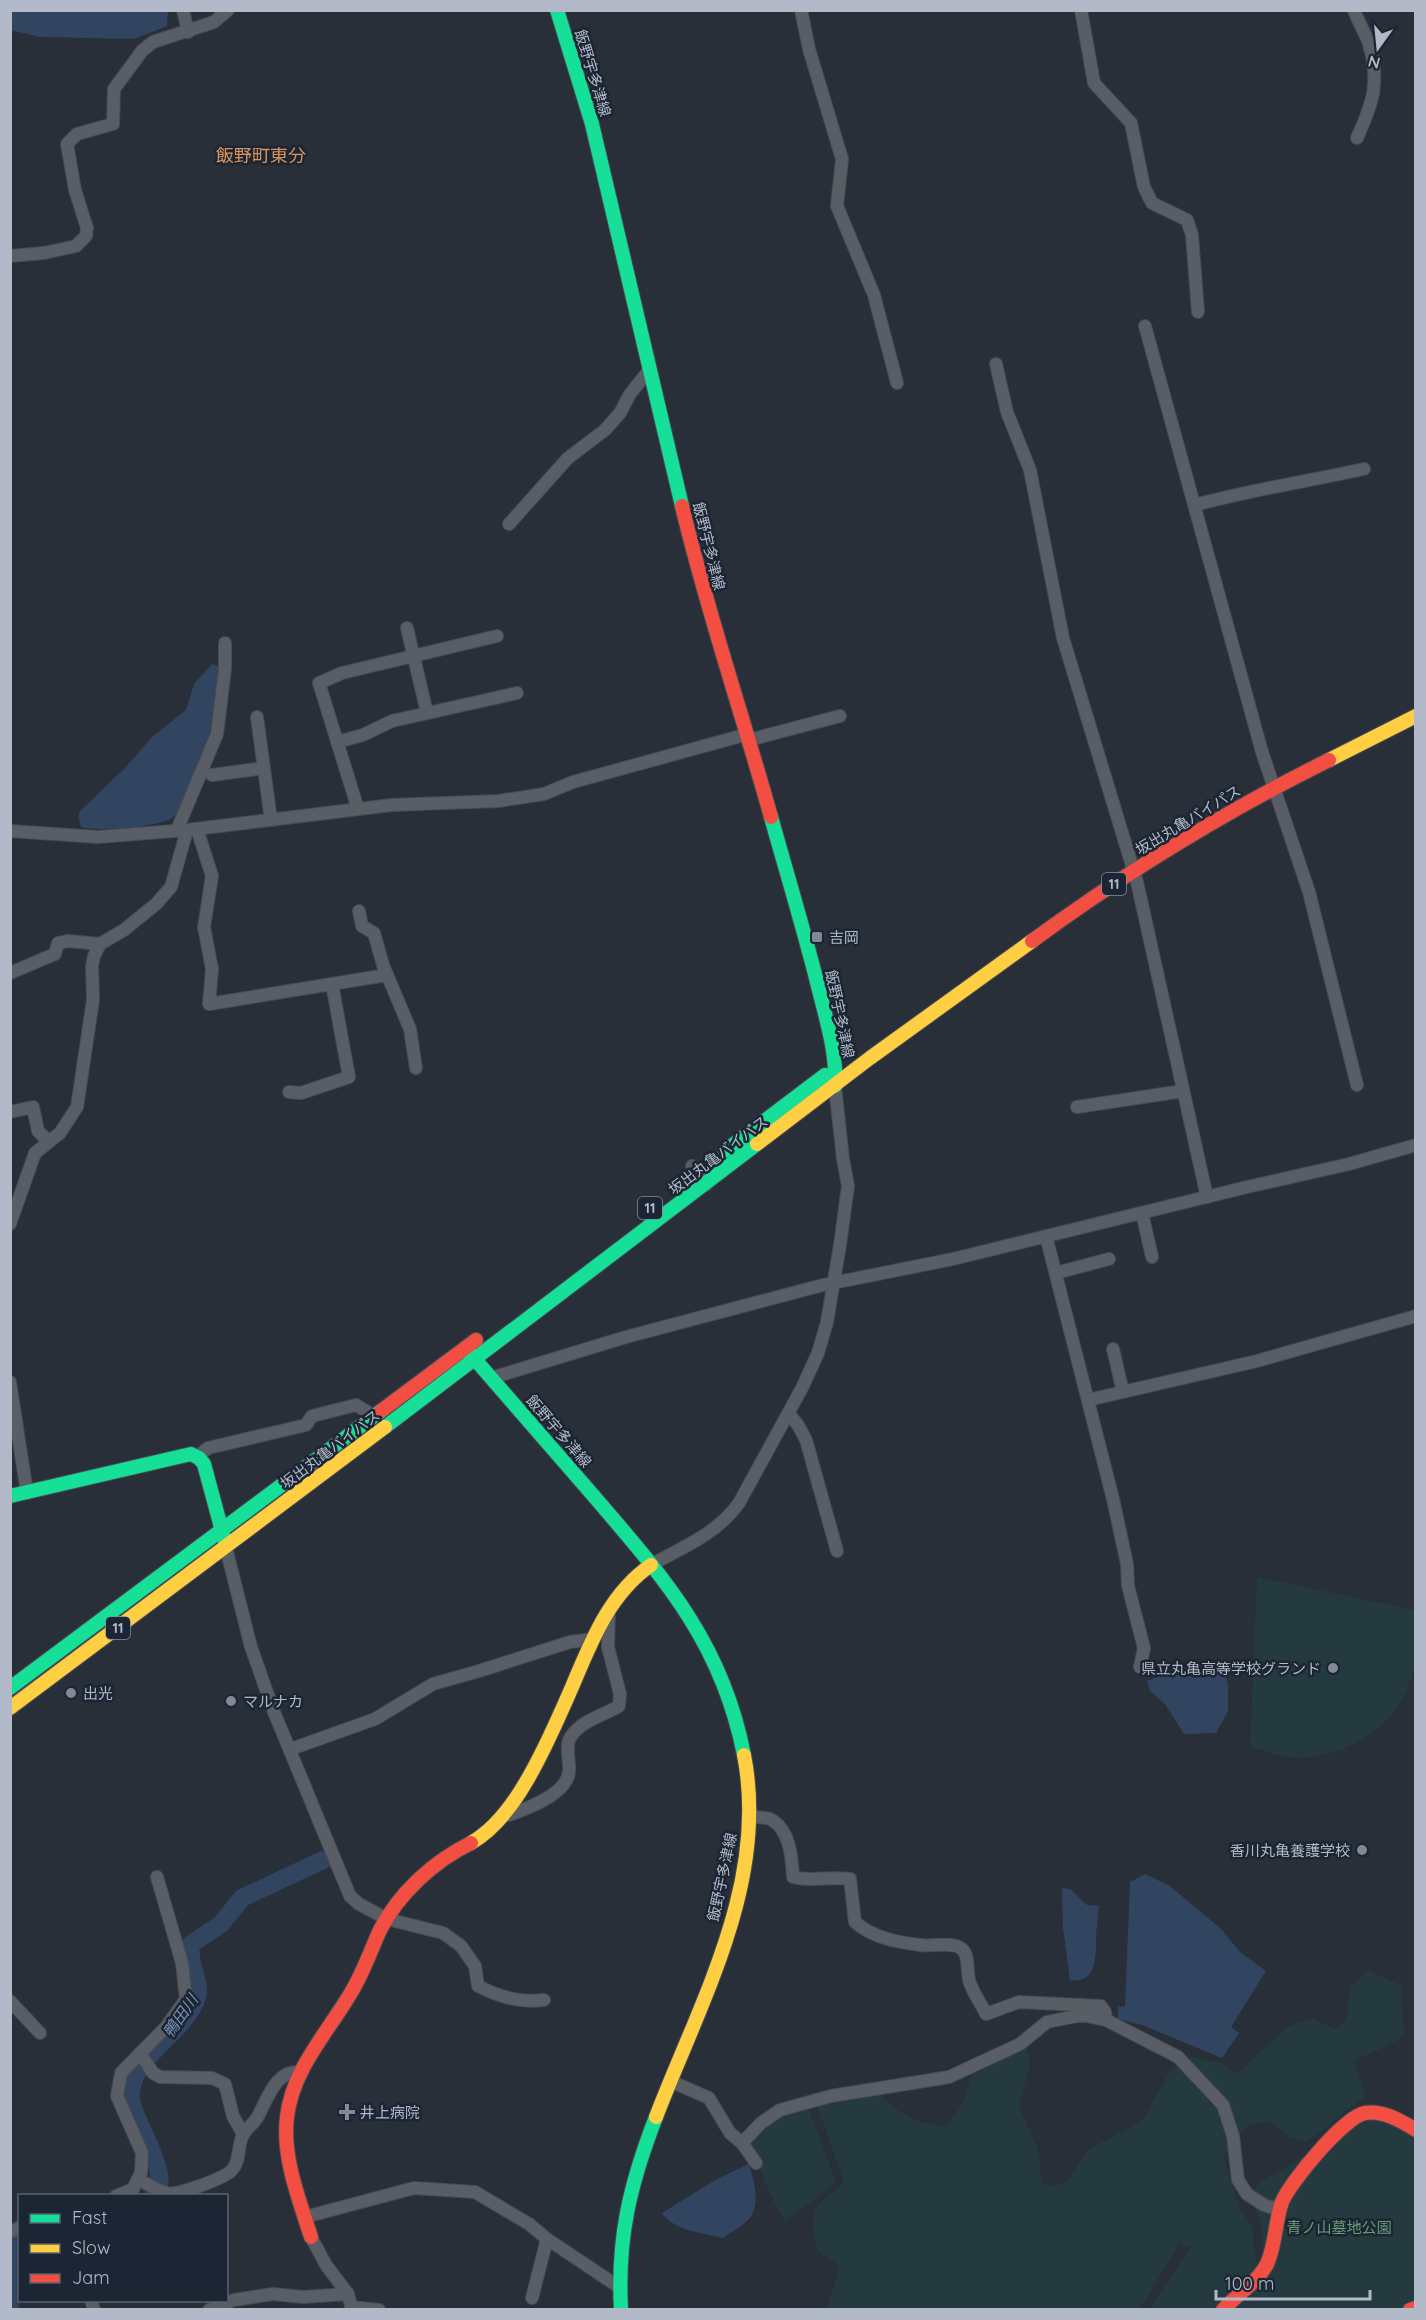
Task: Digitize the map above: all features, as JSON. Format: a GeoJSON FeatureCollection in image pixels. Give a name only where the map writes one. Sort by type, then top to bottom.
{"type":"FeatureCollection","features":[{"type":"Feature","properties":{"kind":"main road","name":"飯野宇多津線"},"geometry":{"type":"LineString","coordinates":[[557,10],[592,124],[699,578],[749,737],[812,960],[831,1038],[836,1068],[835,1086]]}},
{"type":"Feature","properties":{"kind":"main road"},"geometry":{"type":"LineString","coordinates":[[1388,715],[1416,701]]}},
{"type":"Feature","properties":{"kind":"main road","name":"坂出丸亀バイパス"},"geometry":{"type":"LineString","coordinates":[[1113,867],[1272,782],[1416,717]]}},
{"type":"Feature","properties":{"kind":"main road","name":"坂出丸亀バイパス"},"geometry":{"type":"LineString","coordinates":[[10,1708],[226,1548],[835,1086],[1089,899],[1272,782],[1307,756]]}},
{"type":"Feature","properties":{"kind":"main road","name":"坂出丸亀バイパス"},"geometry":{"type":"LineString","coordinates":[[557,1279],[694,1170],[836,1068],[890,1026]]}},
{"type":"Feature","properties":{"kind":"main road","name":"坂出丸亀バイパス"},"geometry":{"type":"LineString","coordinates":[[10,1688],[485,1333]]}},
{"type":"Feature","properties":{"kind":"main road","name":"飯野宇多津線"},"geometry":{"type":"LineString","coordinates":[[464,1348],[651,1565],[689,1614],[705,1639],[729,1692],[742,1735],[749,1790],[748,1851],[728,1930],[637,2169],[626,2212],[621,2248],[621,2310]]}},
{"type":"Feature","properties":{"kind":"main road"},"geometry":{"type":"LineString","coordinates":[[10,1496],[190,1454],[204,1464],[226,1548]]}},
{"type":"Feature","properties":{"kind":"main road"},"geometry":{"type":"LineString","coordinates":[[311,2237],[293,2176],[287,2118],[291,2098],[302,2072],[353,1991],[387,1919],[439,1860],[455,1849],[480,1838],[504,1814],[526,1783],[593,1639],[619,1592],[639,1572],[651,1565]]}},
{"type":"Feature","properties":{"kind":"main road"},"geometry":{"type":"LineString","coordinates":[[1223,2310],[1266,2265],[1284,2199],[1307,2166],[1336,2134],[1359,2114],[1380,2113],[1397,2119],[1416,2130]]}},
{"type":"Feature","properties":{"kind":"main road"},"geometry":{"type":"LineString","coordinates":[[1410,2310],[1416,2308]]}},
{"type":"Feature","properties":{"kind":"street"},"geometry":{"type":"LineString","coordinates":[[183,10],[188,32]]}},
{"type":"Feature","properties":{"kind":"street"},"geometry":{"type":"LineString","coordinates":[[10,256],[44,253],[76,246],[86,236],[87,228],[75,190],[67,144],[77,134],[112,124],[114,89],[142,51],[153,42],[214,22],[228,10]]}},
{"type":"Feature","properties":{"kind":"street"},"geometry":{"type":"LineString","coordinates":[[801,10],[808,49],[842,159],[837,206],[874,295],[897,383]]}},
{"type":"Feature","properties":{"kind":"street"},"geometry":{"type":"LineString","coordinates":[[1081,10],[1094,83],[1131,123],[1144,187],[1152,203],[1187,220],[1192,236],[1198,312]]}},
{"type":"Feature","properties":{"kind":"street"},"geometry":{"type":"LineString","coordinates":[[1354,10],[1368,42],[1376,79],[1369,111],[1357,138]]}},
{"type":"Feature","properties":{"kind":"street"},"geometry":{"type":"LineString","coordinates":[[1145,326],[1272,782],[1310,892],[1357,1085]]}},
{"type":"Feature","properties":{"kind":"street"},"geometry":{"type":"LineString","coordinates":[[996,364],[1007,412],[1030,470],[1063,638],[1135,871],[1207,1197]]}},
{"type":"Feature","properties":{"kind":"street"},"geometry":{"type":"LineString","coordinates":[[509,524],[568,458],[605,430],[620,413],[630,394],[650,369]]}},
{"type":"Feature","properties":{"kind":"street"},"geometry":{"type":"LineString","coordinates":[[1195,505],[1237,493],[1286,486],[1364,469]]}},
{"type":"Feature","properties":{"kind":"street"},"geometry":{"type":"LineString","coordinates":[[407,628],[427,713]]}},
{"type":"Feature","properties":{"kind":"street"},"geometry":{"type":"LineString","coordinates":[[358,809],[319,683],[342,673],[497,636]]}},
{"type":"Feature","properties":{"kind":"street"},"geometry":{"type":"LineString","coordinates":[[10,973],[22,970],[55,954],[58,943],[68,941],[100,944],[124,930],[156,904],[171,887],[217,734],[225,669],[225,643]]}},
{"type":"Feature","properties":{"kind":"street"},"geometry":{"type":"LineString","coordinates":[[337,742],[363,735],[392,721],[517,693]]}},
{"type":"Feature","properties":{"kind":"street"},"geometry":{"type":"LineString","coordinates":[[10,831],[98,837],[187,830],[392,805],[498,801],[544,794],[573,782],[840,716]]}},
{"type":"Feature","properties":{"kind":"street"},"geometry":{"type":"LineString","coordinates":[[257,717],[271,820]]}},
{"type":"Feature","properties":{"kind":"street"},"geometry":{"type":"LineString","coordinates":[[212,775],[264,768]]}},
{"type":"Feature","properties":{"kind":"street"},"geometry":{"type":"LineString","coordinates":[[187,830],[212,876],[204,927],[212,969],[209,1004],[387,975]]}},
{"type":"Feature","properties":{"kind":"street"},"geometry":{"type":"LineString","coordinates":[[359,911],[362,926],[374,933],[387,975],[410,1029],[416,1068]]}},
{"type":"Feature","properties":{"kind":"street"},"geometry":{"type":"LineString","coordinates":[[10,1224],[35,1153],[68,1124],[77,1107],[93,1000],[92,966],[100,944]]}},
{"type":"Feature","properties":{"kind":"street"},"geometry":{"type":"LineString","coordinates":[[289,1092],[301,1093],[349,1077],[332,984]]}},
{"type":"Feature","properties":{"kind":"street"},"geometry":{"type":"LineString","coordinates":[[651,1565],[691,1544],[719,1526],[730,1515],[789,1414],[822,1340],[840,1245],[848,1186],[835,1086]]}},
{"type":"Feature","properties":{"kind":"street"},"geometry":{"type":"LineString","coordinates":[[1077,1107],[1184,1090]]}},
{"type":"Feature","properties":{"kind":"street"},"geometry":{"type":"LineString","coordinates":[[10,1112],[33,1107],[38,1131],[48,1141]]}},
{"type":"Feature","properties":{"kind":"street"},"geometry":{"type":"LineString","coordinates":[[491,1378],[627,1337],[832,1284],[953,1259],[1349,1164],[1416,1145]]}},
{"type":"Feature","properties":{"kind":"street"},"geometry":{"type":"LineString","coordinates":[[694,1170],[706,1185]]}},
{"type":"Feature","properties":{"kind":"street"},"geometry":{"type":"LineString","coordinates":[[1142,1213],[1152,1257]]}},
{"type":"Feature","properties":{"kind":"street"},"geometry":{"type":"LineString","coordinates":[[1046,1236],[1125,1553],[1128,1586],[1144,1648],[1140,1667]]}},
{"type":"Feature","properties":{"kind":"street"},"geometry":{"type":"LineString","coordinates":[[1056,1273],[1109,1258]]}},
{"type":"Feature","properties":{"kind":"street"},"geometry":{"type":"LineString","coordinates":[[1088,1400],[1257,1361],[1416,1316]]}},
{"type":"Feature","properties":{"kind":"street"},"geometry":{"type":"LineString","coordinates":[[1113,1349],[1123,1392]]}},
{"type":"Feature","properties":{"kind":"street"},"geometry":{"type":"LineString","coordinates":[[10,1382],[27,1493]]}},
{"type":"Feature","properties":{"kind":"street"},"geometry":{"type":"LineString","coordinates":[[197,1457],[208,1448],[306,1425],[312,1416],[356,1405],[374,1416]]}},
{"type":"Feature","properties":{"kind":"street"},"geometry":{"type":"LineString","coordinates":[[789,1414],[806,1440],[837,1551]]}},
{"type":"Feature","properties":{"kind":"street"},"geometry":{"type":"LineString","coordinates":[[226,1548],[251,1647],[274,1712],[350,1896],[359,1904],[387,1919],[443,1933],[461,1946],[476,1966],[478,1986],[485,1990],[500,1998],[544,2000]]}},
{"type":"Feature","properties":{"kind":"street"},"geometry":{"type":"LineString","coordinates":[[504,1814],[508,1815],[540,1804],[560,1787],[570,1773],[568,1749],[570,1736],[581,1725],[619,1706],[620,1694],[608,1647],[609,1610]]}},
{"type":"Feature","properties":{"kind":"street"},"geometry":{"type":"LineString","coordinates":[[291,1749],[375,1719],[434,1684],[570,1642],[593,1639]]}},
{"type":"Feature","properties":{"kind":"street"},"geometry":{"type":"LineString","coordinates":[[750,1817],[770,1819],[781,1828],[788,1842],[793,1877],[802,1880],[833,1877],[850,1879],[855,1922],[866,1932],[921,1945],[961,1947],[966,1953],[970,1983],[986,2014],[1019,2002],[1057,2002],[1101,2006],[1106,2019]]}},
{"type":"Feature","properties":{"kind":"street"},"geometry":{"type":"LineString","coordinates":[[121,2194],[134,2189],[141,2173],[142,2153],[117,2096],[122,2073],[166,2027],[186,1999],[182,1963],[157,1877]]}},
{"type":"Feature","properties":{"kind":"street"},"geometry":{"type":"LineString","coordinates":[[10,2001],[40,2033]]}},
{"type":"Feature","properties":{"kind":"street"},"geometry":{"type":"LineString","coordinates":[[742,2143],[761,2123],[780,2110],[831,2096],[949,2077],[1020,2044],[1047,2022],[1082,2015],[1106,2019],[1178,2057],[1223,2105],[1233,2136],[1238,2180],[1247,2194],[1264,2205],[1280,2210]]}},
{"type":"Feature","properties":{"kind":"street"},"geometry":{"type":"LineString","coordinates":[[138,2179],[169,2194],[181,2192],[226,2175],[238,2160],[243,2133],[233,2116],[225,2084],[212,2078],[160,2077],[153,2073],[140,2053]]}},
{"type":"Feature","properties":{"kind":"street"},"geometry":{"type":"LineString","coordinates":[[243,2133],[251,2127],[270,2090],[285,2075],[296,2071],[302,2072]]}},
{"type":"Feature","properties":{"kind":"street"},"geometry":{"type":"LineString","coordinates":[[670,2080],[709,2098],[730,2133],[742,2143],[756,2163]]}},
{"type":"Feature","properties":{"kind":"street"},"geometry":{"type":"LineString","coordinates":[[305,2217],[414,2188],[475,2192],[529,2224],[547,2239],[620,2287]]}},
{"type":"Feature","properties":{"kind":"street"},"geometry":{"type":"LineString","coordinates":[[311,2237],[351,2304]]}},
{"type":"Feature","properties":{"kind":"street"},"geometry":{"type":"LineString","coordinates":[[532,2298],[547,2239]]}},
{"type":"Feature","properties":{"kind":"street"},"geometry":{"type":"LineString","coordinates":[[209,2310],[234,2300],[273,2294],[379,2310]]}},
{"type":"Feature","properties":{"kind":"green space","name":"県立丸亀高等学校グランド"},"geometry":{"type":"Polygon","coordinates":[[[1257,1577],[1415,1610],[1416,1648],[1410,1683],[1400,1703],[1370,1734],[1351,1746],[1308,1757],[1285,1757],[1250,1746],[1257,1577]]]}},
{"type":"Feature","properties":{"kind":"green space","name":"青ノ山墓地公園"},"geometry":{"type":"Polygon","coordinates":[[[1369,1971],[1401,1985],[1404,2036],[1353,2061],[1366,2095],[1307,2142],[1288,2136],[1270,2121],[1248,2125],[1223,2157],[1239,2207],[1253,2228],[1253,2244],[1257,2263],[1264,2252],[1261,2226],[1252,2195],[1258,2184],[1314,2150],[1350,2114],[1415,2124],[1415,2309],[1150,2309],[1191,2248],[1179,2244],[1140,2309],[826,2309],[839,2270],[838,2264],[819,2253],[813,2222],[819,2205],[844,2181],[817,2106],[880,2094],[910,2118],[947,2127],[964,2101],[972,2075],[1027,2047],[1030,2064],[1019,2106],[1039,2152],[1041,2183],[1054,2186],[1067,2181],[1089,2149],[1142,2121],[1169,2073],[1188,2056],[1222,2063],[1230,2071],[1239,2072],[1287,2027],[1311,2018],[1335,2029],[1346,2021],[1351,1985],[1369,1971]]]}},
{"type":"Feature","properties":{"kind":"green space"},"geometry":{"type":"Polygon","coordinates":[[[808,2107],[836,2183],[786,2221],[774,2202],[748,2144],[765,2125],[780,2114],[808,2107]]]}},
{"type":"Feature","properties":{"kind":"water"},"geometry":{"type":"Polygon","coordinates":[[[11,11],[168,11],[167,26],[134,39],[39,37],[11,30],[11,11]]]}},
{"type":"Feature","properties":{"kind":"water"},"geometry":{"type":"Polygon","coordinates":[[[212,664],[218,666],[219,682],[212,726],[179,811],[172,818],[154,824],[127,828],[81,827],[78,816],[80,811],[126,767],[152,737],[186,710],[194,684],[212,664]]]}},
{"type":"Feature","properties":{"kind":"water"},"geometry":{"type":"Polygon","coordinates":[[[1222,1661],[1228,1685],[1228,1711],[1216,1733],[1184,1734],[1165,1704],[1150,1691],[1147,1681],[1195,1664],[1222,1661]]]}},
{"type":"Feature","properties":{"kind":"water"},"geometry":{"type":"Polygon","coordinates":[[[1145,1874],[1170,1886],[1221,1929],[1241,1953],[1266,1971],[1231,2027],[1239,2033],[1222,2058],[1142,2025],[1118,2019],[1118,2007],[1125,2006],[1130,1882],[1145,1874]]]}},
{"type":"Feature","properties":{"kind":"water"},"geometry":{"type":"Polygon","coordinates":[[[1062,1888],[1070,1889],[1087,1905],[1099,1906],[1093,1966],[1086,1978],[1079,1980],[1070,1980],[1063,1928],[1062,1888]]]}},
{"type":"Feature","properties":{"kind":"water"},"geometry":{"type":"Polygon","coordinates":[[[749,2164],[756,2199],[753,2213],[740,2227],[723,2238],[681,2228],[662,2213],[717,2179],[749,2164]]]}},
{"type":"Feature","properties":{"kind":"waterway","name":"鴨田川"},"geometry":{"type":"LineString","coordinates":[[154,2194],[159,2188],[159,2177],[151,2149],[133,2108],[132,2085],[138,2071],[181,2023],[197,1997],[198,1986],[191,1958],[191,1944],[221,1924],[242,1898],[323,1860]]}},
{"type":"Feature","properties":{"kind":"waterway","name":"鴨田川"},"geometry":{"type":"LineString","coordinates":[[10,2305],[15,2246],[18,2242]]}},
{"type":"Feature","properties":{"kind":"traffic: fast"},"geometry":{"type":"LineString","coordinates":[[557,10],[592,124],[682,506]]}},
{"type":"Feature","properties":{"kind":"traffic: fast"},"geometry":{"type":"LineString","coordinates":[[771,817],[807,944],[833,1048],[835,1086]]}},
{"type":"Feature","properties":{"kind":"traffic: fast"},"geometry":{"type":"LineString","coordinates":[[725,1151],[825,1075]]}},
{"type":"Feature","properties":{"kind":"traffic: fast"},"geometry":{"type":"LineString","coordinates":[[385,1427],[757,1144]]}},
{"type":"Feature","properties":{"kind":"traffic: fast"},"geometry":{"type":"LineString","coordinates":[[466,1349],[643,1554],[687,1614],[721,1678],[734,1715],[744,1755]]}},
{"type":"Feature","properties":{"kind":"traffic: fast"},"geometry":{"type":"LineString","coordinates":[[10,1688],[381,1411]]}},
{"type":"Feature","properties":{"kind":"traffic: fast"},"geometry":{"type":"LineString","coordinates":[[10,1496],[191,1454],[204,1464],[225,1542]]}},
{"type":"Feature","properties":{"kind":"traffic: fast"},"geometry":{"type":"LineString","coordinates":[[621,2310],[621,2259],[627,2212],[639,2165],[656,2117]]}},
{"type":"Feature","properties":{"kind":"traffic: slow"},"geometry":{"type":"LineString","coordinates":[[1329,760],[1416,716]]}},
{"type":"Feature","properties":{"kind":"traffic: slow"},"geometry":{"type":"LineString","coordinates":[[757,1144],[870,1058],[1032,941]]}},
{"type":"Feature","properties":{"kind":"traffic: slow"},"geometry":{"type":"LineString","coordinates":[[10,1708],[385,1427]]}},
{"type":"Feature","properties":{"kind":"traffic: slow"},"geometry":{"type":"LineString","coordinates":[[471,1843],[495,1824],[521,1791],[545,1747],[603,1620],[624,1590],[651,1565]]}},
{"type":"Feature","properties":{"kind":"traffic: slow"},"geometry":{"type":"LineString","coordinates":[[656,2117],[710,1985],[739,1895],[747,1849],[749,1802],[744,1755]]}},
{"type":"Feature","properties":{"kind":"traffic: jam"},"geometry":{"type":"LineString","coordinates":[[682,506],[702,584],[771,817]]}},
{"type":"Feature","properties":{"kind":"traffic: jam"},"geometry":{"type":"LineString","coordinates":[[1032,941],[1103,891],[1177,844],[1252,800],[1329,760]]}},
{"type":"Feature","properties":{"kind":"traffic: jam"},"geometry":{"type":"LineString","coordinates":[[381,1411],[476,1340]]}},
{"type":"Feature","properties":{"kind":"traffic: jam"},"geometry":{"type":"LineString","coordinates":[[311,2237],[297,2193],[287,2147],[287,2117],[296,2084],[311,2053],[354,1988],[380,1930],[397,1903],[431,1869],[471,1843]]}},
{"type":"Feature","properties":{"kind":"traffic: jam"},"geometry":{"type":"LineString","coordinates":[[1223,2310],[1263,2271],[1270,2256],[1282,2202],[1296,2180],[1332,2137],[1356,2117],[1372,2112],[1392,2117],[1416,2130]]}},
{"type":"Feature","properties":{"kind":"traffic: jam"},"geometry":{"type":"LineString","coordinates":[[1410,2310],[1416,2308]]}},
{"type":"Feature","properties":{"kind":"place","name":"吉岡"},"geometry":{"type":"Point","coordinates":[817,937]}},
{"type":"Feature","properties":{"kind":"place","name":"県立丸亀高等学校グランド"},"geometry":{"type":"Point","coordinates":[1333,1668]}},
{"type":"Feature","properties":{"kind":"place","name":"出光"},"geometry":{"type":"Point","coordinates":[71,1693]}},
{"type":"Feature","properties":{"kind":"place","name":"マルナカ"},"geometry":{"type":"Point","coordinates":[231,1701]}},
{"type":"Feature","properties":{"kind":"place","name":"香川丸亀養護学校"},"geometry":{"type":"Point","coordinates":[1362,1850]}},
{"type":"Feature","properties":{"kind":"place","name":"井上病院"},"geometry":{"type":"Point","coordinates":[347,2112]}},
{"type":"Feature","properties":{"kind":"district","name":"飯野町東分"},"geometry":{"type":"Point","coordinates":[261,155]}}]}
